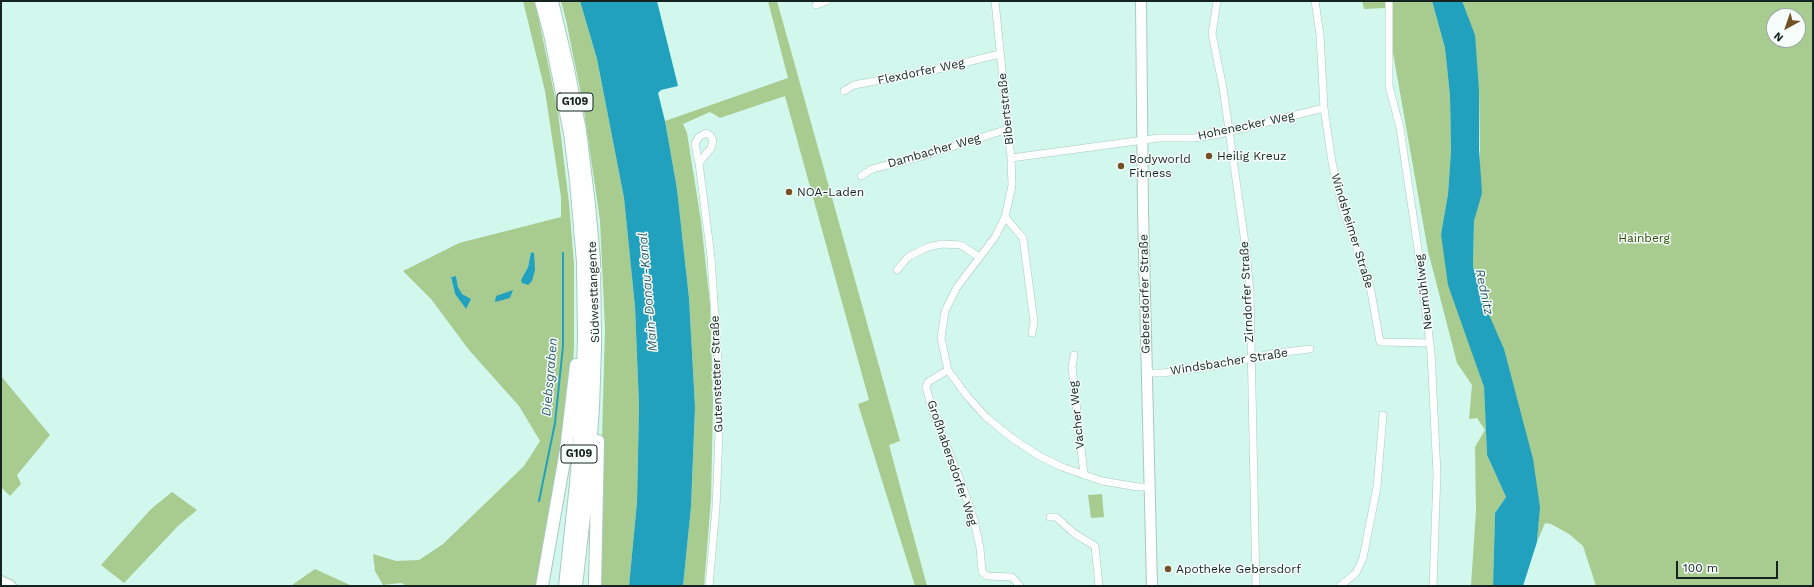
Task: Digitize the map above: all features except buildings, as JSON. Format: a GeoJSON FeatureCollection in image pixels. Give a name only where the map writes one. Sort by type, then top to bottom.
{"type":"FeatureCollection","features":[{"type":"Feature","properties":{"kind":"highway","name":"Südwesttangente"},"geometry":{"type":"LineString","coordinates":[[542,1],[570,133],[580,228],[584,321],[584,372],[580,439],[564,586]]}},
{"type":"Feature","properties":{"kind":"highway","name":"Südwesttangente"},"geometry":{"type":"LineString","coordinates":[[552,1],[576,111],[590,205],[596,315],[593,408],[587,490],[576,586]]}},
{"type":"Feature","properties":{"kind":"highway"},"geometry":{"type":"LineString","coordinates":[[542,586],[566,450],[577,360],[584,321]]}},
{"type":"Feature","properties":{"kind":"highway"},"geometry":{"type":"LineString","coordinates":[[593,408],[599,425],[595,586]]}},
{"type":"Feature","properties":{"kind":"main road","name":"Gebersdorfer Straße"},"geometry":{"type":"LineString","coordinates":[[1141,1],[1142,141],[1152,586]]}},
{"type":"Feature","properties":{"kind":"main road"},"geometry":{"type":"LineString","coordinates":[[1,581],[11,586]]}},
{"type":"Feature","properties":{"kind":"street"},"geometry":{"type":"LineString","coordinates":[[816,5],[827,1]]}},
{"type":"Feature","properties":{"kind":"street","name":"Bibertstraße"},"geometry":{"type":"LineString","coordinates":[[996,1],[1011,158],[1142,141]]}},
{"type":"Feature","properties":{"kind":"street","name":"Zirndorfer Straße"},"geometry":{"type":"LineString","coordinates":[[1217,1],[1212,34],[1223,88],[1228,132],[1246,250],[1250,292],[1256,586]]}},
{"type":"Feature","properties":{"kind":"street","name":"Windsheimer Straße"},"geometry":{"type":"LineString","coordinates":[[1316,1],[1320,35],[1324,108],[1336,182],[1342,207],[1370,286],[1380,342],[1430,343]]}},
{"type":"Feature","properties":{"kind":"street","name":"Neumühlweg"},"geometry":{"type":"LineString","coordinates":[[1389,1],[1389,86],[1400,128],[1430,343],[1435,414],[1437,474],[1433,586]]}},
{"type":"Feature","properties":{"kind":"street","name":"Flexdorfer Weg"},"geometry":{"type":"LineString","coordinates":[[844,91],[854,85],[934,70],[1000,54]]}},
{"type":"Feature","properties":{"kind":"street","name":"Hohenecker Weg"},"geometry":{"type":"LineString","coordinates":[[1142,141],[1158,138],[1194,138],[1228,132],[1324,108]]}},
{"type":"Feature","properties":{"kind":"street","name":"Dambacher Weg"},"geometry":{"type":"LineString","coordinates":[[860,176],[872,169],[923,156],[1008,129]]}},
{"type":"Feature","properties":{"kind":"street"},"geometry":{"type":"LineString","coordinates":[[1011,158],[1012,186],[1005,217],[995,236],[956,287],[943,318],[941,338],[948,370],[967,396],[984,414],[1012,438],[1039,456],[1084,475],[1114,483],[1150,487]]}},
{"type":"Feature","properties":{"kind":"street","name":"Gutenstetter Straße"},"geometry":{"type":"LineString","coordinates":[[699,163],[713,280],[718,363],[719,440],[716,508],[709,586]]}},
{"type":"Feature","properties":{"kind":"street"},"geometry":{"type":"LineString","coordinates":[[1005,217],[1022,238],[1034,322],[1032,333]]}},
{"type":"Feature","properties":{"kind":"street"},"geometry":{"type":"LineString","coordinates":[[896,270],[912,255],[928,247],[942,244],[961,245],[979,257]]}},
{"type":"Feature","properties":{"kind":"street","name":"Windsbacher Straße"},"geometry":{"type":"LineString","coordinates":[[1147,373],[1163,373],[1200,368],[1252,357],[1310,349]]}},
{"type":"Feature","properties":{"kind":"street","name":"Vacher Weg"},"geometry":{"type":"LineString","coordinates":[[1074,355],[1072,367],[1084,475]]}},
{"type":"Feature","properties":{"kind":"street","name":"Großhabersdorfer Weg"},"geometry":{"type":"LineString","coordinates":[[948,370],[928,382],[926,387],[933,412],[962,485],[974,520],[980,548],[982,572],[987,576],[1012,577],[1020,586]]}},
{"type":"Feature","properties":{"kind":"street"},"geometry":{"type":"LineString","coordinates":[[1340,586],[1356,573],[1363,558],[1377,487],[1383,415]]}},
{"type":"Feature","properties":{"kind":"street"},"geometry":{"type":"LineString","coordinates":[[1050,517],[1056,517],[1075,534],[1095,546],[1098,586]]}},
{"type":"Feature","properties":{"kind":"green space"},"geometry":{"type":"Polygon","coordinates":[[[523,1],[535,1],[558,112],[569,203],[574,264],[574,346],[572,384],[538,586],[407,586],[401,583],[383,585],[375,571],[373,554],[396,561],[419,560],[443,544],[524,466],[540,441],[519,406],[469,350],[431,299],[403,271],[459,243],[561,217],[561,197],[545,91],[523,1]],[[531,252],[528,267],[521,280],[534,261],[534,253],[531,252]],[[456,276],[451,277],[455,294],[466,309],[458,287],[456,276]]]}},
{"type":"Feature","properties":{"kind":"green space"},"geometry":{"type":"Polygon","coordinates":[[[561,1],[580,1],[597,59],[624,198],[635,307],[639,406],[637,502],[629,586],[598,586],[605,329],[600,220],[583,104],[561,1]]]}},
{"type":"Feature","properties":{"kind":"green space"},"geometry":{"type":"Polygon","coordinates":[[[768,1],[777,1],[900,441],[889,445],[927,586],[915,586],[858,404],[869,400],[785,96],[720,118],[710,112],[683,124],[687,133],[701,221],[710,304],[713,403],[711,499],[704,586],[683,586],[691,507],[695,407],[689,298],[677,189],[665,121],[788,78],[768,1]]]}},
{"type":"Feature","properties":{"kind":"green space"},"geometry":{"type":"Polygon","coordinates":[[[1362,1],[1432,1],[1445,48],[1450,96],[1451,151],[1448,194],[1441,234],[1470,344],[1484,387],[1487,455],[1506,497],[1495,513],[1493,586],[1471,586],[1476,510],[1475,447],[1485,430],[1477,418],[1469,419],[1472,385],[1457,363],[1428,251],[1385,8],[1364,9],[1362,1]]]}},
{"type":"Feature","properties":{"kind":"green space","name":"Hainberg"},"geometry":{"type":"Polygon","coordinates":[[[1460,1],[1813,1],[1813,586],[1596,586],[1583,546],[1569,534],[1551,524],[1545,523],[1537,542],[1539,518],[1473,267],[1474,221],[1480,157],[1479,88],[1477,69],[1460,1]]]}},
{"type":"Feature","properties":{"kind":"green space"},"geometry":{"type":"Polygon","coordinates":[[[1,376],[50,435],[17,475],[21,484],[10,496],[1,487],[1,376]]]}},
{"type":"Feature","properties":{"kind":"green space"},"geometry":{"type":"Polygon","coordinates":[[[172,492],[197,510],[178,526],[124,583],[101,565],[151,509],[172,492]]]}},
{"type":"Feature","properties":{"kind":"green space"},"geometry":{"type":"Polygon","coordinates":[[[1102,494],[1104,517],[1091,518],[1088,495],[1102,494]]]}},
{"type":"Feature","properties":{"kind":"green space"},"geometry":{"type":"Polygon","coordinates":[[[315,569],[352,586],[292,585],[315,569]]]}},
{"type":"Feature","properties":{"kind":"water","name":"Main-Donau-Kanal"},"geometry":{"type":"Polygon","coordinates":[[[580,1],[657,1],[678,86],[661,90],[658,93],[665,121],[677,189],[689,298],[695,407],[691,507],[683,586],[629,586],[637,502],[639,406],[635,307],[624,198],[597,59],[580,1]]]}},
{"type":"Feature","properties":{"kind":"water"},"geometry":{"type":"Polygon","coordinates":[[[1432,1],[1462,1],[1475,35],[1479,89],[1479,149],[1482,193],[1474,221],[1473,267],[1483,301],[1504,349],[1533,459],[1540,507],[1537,542],[1523,586],[1493,586],[1495,513],[1506,497],[1487,455],[1484,387],[1448,285],[1441,234],[1448,194],[1451,151],[1450,96],[1445,48],[1432,1]]]}},
{"type":"Feature","properties":{"kind":"water"},"geometry":{"type":"Polygon","coordinates":[[[531,252],[534,253],[535,270],[532,281],[528,285],[522,283],[521,280],[528,267],[531,252]]]}},
{"type":"Feature","properties":{"kind":"water"},"geometry":{"type":"Polygon","coordinates":[[[456,276],[458,287],[462,294],[471,299],[466,309],[455,294],[451,277],[456,276]]]}},
{"type":"Feature","properties":{"kind":"water"},"geometry":{"type":"Polygon","coordinates":[[[513,290],[510,298],[495,302],[496,296],[513,290]]]}},
{"type":"Feature","properties":{"kind":"waterway","name":"Diebsgraben"},"geometry":{"type":"LineString","coordinates":[[539,501],[555,423],[563,346],[563,253]]}},
{"type":"Feature","properties":{"kind":"place","name":"Heilig Kreuz"},"geometry":{"type":"Point","coordinates":[1209,156]}},
{"type":"Feature","properties":{"kind":"place","name":"Bodyworld Fitness"},"geometry":{"type":"Point","coordinates":[1121,166]}},
{"type":"Feature","properties":{"kind":"place","name":"NOA-Laden"},"geometry":{"type":"Point","coordinates":[789,192]}},
{"type":"Feature","properties":{"kind":"place","name":"Apotheke Gebersdorf"},"geometry":{"type":"Point","coordinates":[1168,569]}},
{"type":"Feature","properties":{"kind":"water label","name":"Rednitz"},"geometry":{"type":"Point","coordinates":[1484,292]}}]}
